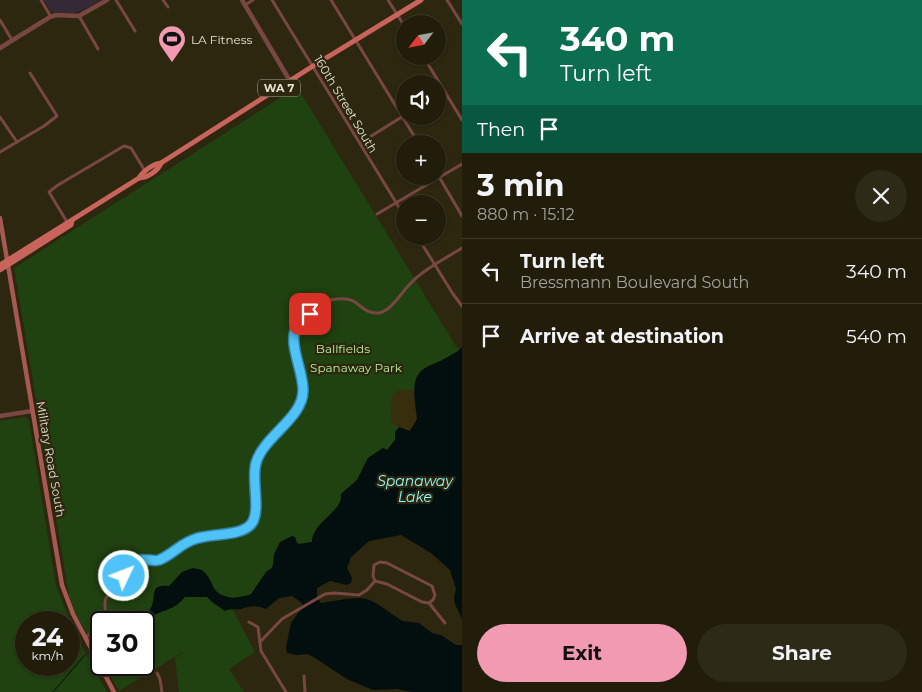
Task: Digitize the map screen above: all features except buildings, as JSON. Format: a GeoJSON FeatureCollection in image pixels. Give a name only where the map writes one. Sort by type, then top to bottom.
{"type":"FeatureCollection","features":[{"type":"Feature","properties":{"kind":"main road","name":"WA 7"},"geometry":{"type":"LineString","coordinates":[[0,270],[8,262],[139,178],[157,164],[161,164],[313,66],[421,0]]}},
{"type":"Feature","properties":{"kind":"main road","name":"WA 7"},"geometry":{"type":"LineString","coordinates":[[139,178],[144,178],[159,168],[161,164]]}},
{"type":"Feature","properties":{"kind":"main road","name":"Military Road South"},"geometry":{"type":"LineString","coordinates":[[0,218],[62,585],[70,608],[114,692]]}},
{"type":"Feature","properties":{"kind":"main road","name":"WA 7"},"geometry":{"type":"LineString","coordinates":[[0,265],[8,262]]}},
{"type":"Feature","properties":{"kind":"street"},"geometry":{"type":"LineString","coordinates":[[41,0],[51,17]]}},
{"type":"Feature","properties":{"kind":"street"},"geometry":{"type":"LineString","coordinates":[[0,48],[51,17],[56,15],[79,16],[107,0]]}},
{"type":"Feature","properties":{"kind":"street"},"geometry":{"type":"LineString","coordinates":[[116,0],[135,31]]}},
{"type":"Feature","properties":{"kind":"street"},"geometry":{"type":"LineString","coordinates":[[163,0],[168,7]]}},
{"type":"Feature","properties":{"kind":"street"},"geometry":{"type":"LineString","coordinates":[[242,0],[290,81]]}},
{"type":"Feature","properties":{"kind":"street"},"geometry":{"type":"LineString","coordinates":[[245,5],[253,0]]}},
{"type":"Feature","properties":{"kind":"street","name":"160th Street South"},"geometry":{"type":"LineString","coordinates":[[272,0],[396,202]]}},
{"type":"Feature","properties":{"kind":"street"},"geometry":{"type":"LineString","coordinates":[[330,0],[396,105]]}},
{"type":"Feature","properties":{"kind":"street"},"geometry":{"type":"LineString","coordinates":[[388,0],[397,14]]}},
{"type":"Feature","properties":{"kind":"street"},"geometry":{"type":"LineString","coordinates":[[447,0],[462,24]]}},
{"type":"Feature","properties":{"kind":"street"},"geometry":{"type":"LineString","coordinates":[[79,16],[98,49]]}},
{"type":"Feature","properties":{"kind":"street"},"geometry":{"type":"LineString","coordinates":[[0,20],[12,40]]}},
{"type":"Feature","properties":{"kind":"street"},"geometry":{"type":"LineString","coordinates":[[0,152],[56,117],[57,114],[30,73]]}},
{"type":"Feature","properties":{"kind":"street"},"geometry":{"type":"LineString","coordinates":[[446,94],[462,120]]}},
{"type":"Feature","properties":{"kind":"street"},"geometry":{"type":"LineString","coordinates":[[0,117],[17,142]]}},
{"type":"Feature","properties":{"kind":"street"},"geometry":{"type":"LineString","coordinates":[[360,143],[396,120]]}},
{"type":"Feature","properties":{"kind":"street"},"geometry":{"type":"LineString","coordinates":[[69,222],[49,192],[58,185],[126,146],[131,148],[145,172]]}},
{"type":"Feature","properties":{"kind":"street"},"geometry":{"type":"LineString","coordinates":[[446,172],[462,164]]}},
{"type":"Feature","properties":{"kind":"street"},"geometry":{"type":"LineString","coordinates":[[407,195],[423,185]]}},
{"type":"Feature","properties":{"kind":"street"},"geometry":{"type":"LineString","coordinates":[[443,185],[462,216]]}},
{"type":"Feature","properties":{"kind":"street"},"geometry":{"type":"LineString","coordinates":[[377,214],[396,202]]}},
{"type":"Feature","properties":{"kind":"street"},"geometry":{"type":"LineString","coordinates":[[423,245],[462,306]]}},
{"type":"Feature","properties":{"kind":"street"},"geometry":{"type":"LineString","coordinates":[[106,611],[106,598],[138,561],[160,559],[186,542],[196,538],[241,532],[253,522],[255,514],[255,468],[258,459],[300,404],[303,396],[303,382],[294,340],[295,329],[298,324],[319,304],[336,299],[350,300],[368,312],[381,312],[391,306],[410,283],[462,248]]}},
{"type":"Feature","properties":{"kind":"street"},"geometry":{"type":"LineString","coordinates":[[0,416],[32,411]]}},
{"type":"Feature","properties":{"kind":"street"},"geometry":{"type":"LineString","coordinates":[[375,581],[373,576],[374,565],[380,562],[387,563],[432,586],[435,595],[433,600],[428,603]]}},
{"type":"Feature","properties":{"kind":"street"},"geometry":{"type":"LineString","coordinates":[[260,642],[282,619],[329,593],[359,595],[367,590],[375,581]]}},
{"type":"Feature","properties":{"kind":"street"},"geometry":{"type":"LineString","coordinates":[[375,581],[384,582],[422,602],[428,603],[445,623]]}},
{"type":"Feature","properties":{"kind":"street"},"geometry":{"type":"LineString","coordinates":[[249,622],[258,627],[263,656],[286,692]]}},
{"type":"Feature","properties":{"kind":"street"},"geometry":{"type":"LineString","coordinates":[[85,638],[90,634]]}},
{"type":"Feature","properties":{"kind":"street"},"geometry":{"type":"LineString","coordinates":[[156,673],[160,679],[162,692]]}},
{"type":"Feature","properties":{"kind":"street"},"geometry":{"type":"LineString","coordinates":[[304,676],[305,692]]}},
{"type":"Feature","properties":{"kind":"shaded area"},"geometry":{"type":"Polygon","coordinates":[[[44,0],[100,0],[75,13],[51,12],[44,0]]]}},
{"type":"Feature","properties":{"kind":"green space"},"geometry":{"type":"Polygon","coordinates":[[[297,87],[459,351],[425,368],[416,378],[417,419],[395,432],[395,440],[387,451],[383,448],[368,458],[357,480],[341,494],[341,501],[338,507],[313,535],[312,542],[299,544],[295,537],[251,594],[235,598],[232,608],[255,652],[229,669],[244,692],[179,692],[175,658],[188,649],[155,669],[155,611],[90,611],[90,640],[80,621],[80,611],[75,611],[69,595],[14,268],[297,87]]]}},
{"type":"Feature","properties":{"kind":"green space"},"geometry":{"type":"Polygon","coordinates":[[[25,417],[29,420],[56,586],[66,611],[15,611],[15,676],[80,676],[80,643],[90,661],[90,676],[98,676],[107,692],[0,692],[0,421],[25,417]]]}},
{"type":"Feature","properties":{"kind":"green space"},"geometry":{"type":"Polygon","coordinates":[[[110,676],[144,676],[119,691],[110,676]]]}},
{"type":"Feature","properties":{"kind":"sand"},"geometry":{"type":"Polygon","coordinates":[[[399,390],[415,390],[417,419],[409,431],[391,423],[392,395],[399,390]]]}},
{"type":"Feature","properties":{"kind":"water","name":"Spanaway Lake"},"geometry":{"type":"Polygon","coordinates":[[[462,347],[462,619],[455,604],[456,589],[450,570],[431,553],[401,535],[369,541],[351,557],[347,568],[352,578],[351,583],[347,585],[330,581],[317,588],[317,598],[321,603],[361,598],[370,600],[402,621],[419,623],[432,633],[441,635],[456,645],[462,645],[462,692],[412,692],[397,689],[373,690],[347,679],[312,656],[287,653],[286,647],[291,623],[302,608],[302,603],[292,596],[279,598],[266,609],[254,606],[225,611],[207,597],[185,597],[175,606],[155,615],[155,611],[151,611],[155,589],[169,586],[182,572],[193,568],[202,570],[220,594],[234,598],[251,594],[266,572],[272,568],[274,554],[280,542],[292,536],[295,537],[299,544],[312,542],[317,528],[338,506],[341,494],[357,480],[368,458],[383,448],[387,450],[395,440],[395,432],[399,427],[410,431],[417,419],[414,392],[416,378],[425,368],[458,351],[462,347]]]}},
{"type":"Feature","properties":{"kind":"waterway"},"geometry":{"type":"LineString","coordinates":[[53,692],[85,655]]}},
{"type":"Feature","properties":{"kind":"place","name":"LA Fitness"},"geometry":{"type":"Point","coordinates":[172,63]}},
{"type":"Feature","properties":{"kind":"route"},"geometry":{"type":"LineString","coordinates":[[124,576],[140,560],[154,561],[160,559],[186,542],[196,538],[241,532],[253,522],[255,514],[256,464],[262,451],[294,412],[302,399],[303,387],[294,336],[298,324],[310,314]]}},
{"type":"Feature","properties":{"kind":"park label","name":"Ballfields"},"geometry":{"type":"Point","coordinates":[343,348]}},
{"type":"Feature","properties":{"kind":"park label","name":"Spanaway Park"},"geometry":{"type":"Point","coordinates":[356,367]}}]}
